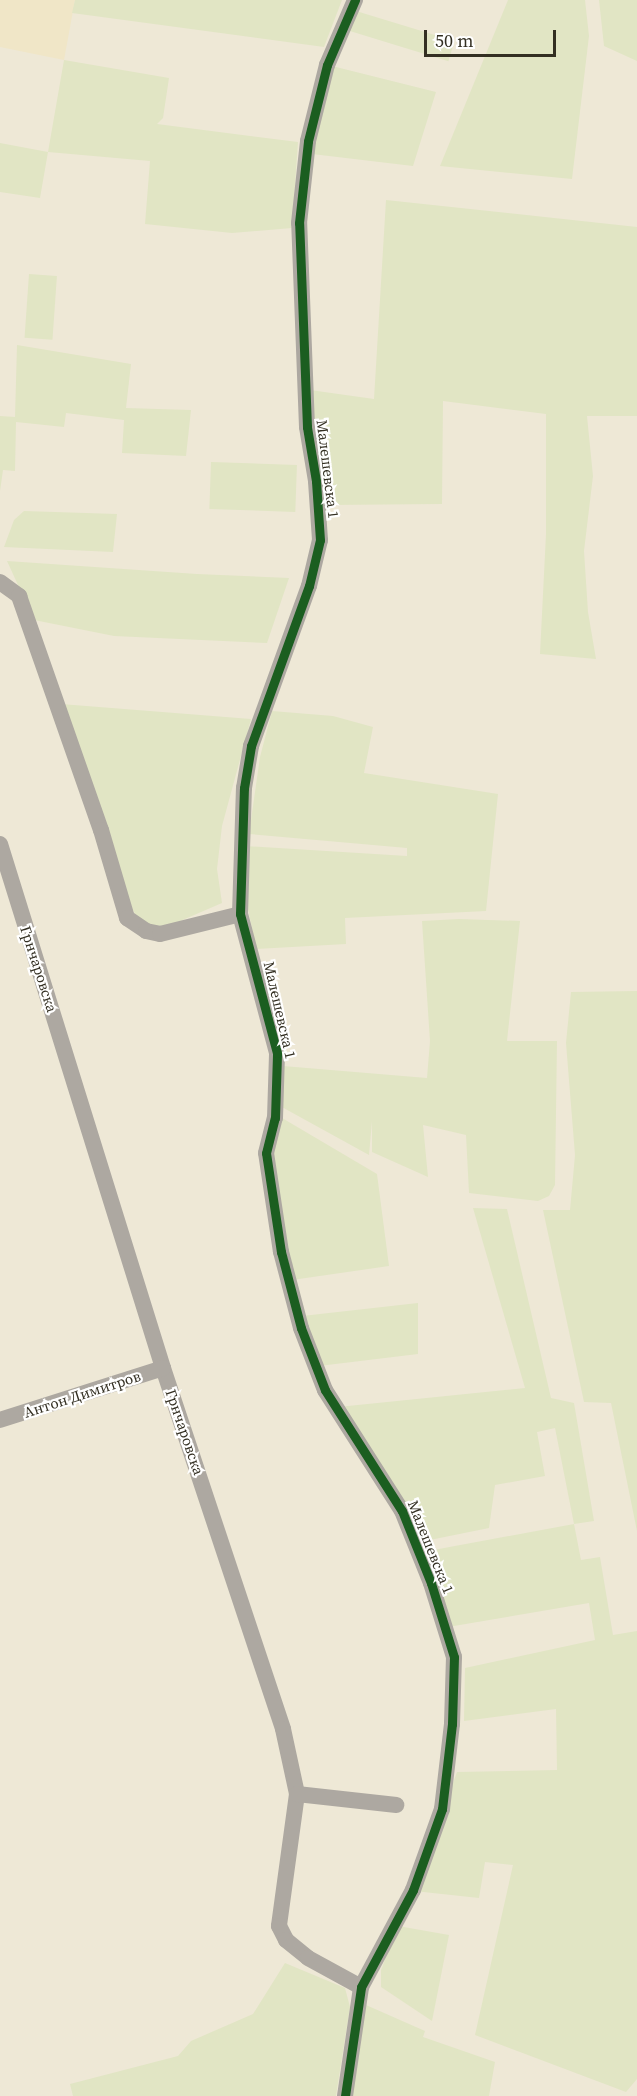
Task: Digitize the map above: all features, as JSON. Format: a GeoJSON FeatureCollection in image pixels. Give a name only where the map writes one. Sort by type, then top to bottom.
{"type":"FeatureCollection","features":[{"type":"Feature","properties":{"kind":"street","name":"Малешевска 1"},"geometry":{"type":"LineString","coordinates":[[345,2096],[361,1987],[413,1890],[442,1809],[453,1724],[454,1657],[431,1583],[402,1512],[325,1390],[301,1328],[281,1252],[266,1153],[275,1118],[277,1053],[240,914],[244,788],[251,746],[309,586],[320,540],[307,427],[299,223],[308,141],[327,64],[355,0]]}},
{"type":"Feature","properties":{"kind":"street"},"geometry":{"type":"LineString","coordinates":[[0,582],[19,596],[101,830],[127,918],[146,931],[160,934],[240,914]]}},
{"type":"Feature","properties":{"kind":"street","name":"Грнчаровска"},"geometry":{"type":"LineString","coordinates":[[0,844],[163,1368],[279,1715],[297,1794],[279,1926],[286,1940],[308,1958],[361,1987]]}},
{"type":"Feature","properties":{"kind":"street","name":"Антон Димитров"},"geometry":{"type":"LineString","coordinates":[[0,1420],[163,1368]]}},
{"type":"Feature","properties":{"kind":"street"},"geometry":{"type":"LineString","coordinates":[[297,1794],[396,1805]]}},
{"type":"Feature","properties":{"kind":"shaded area"},"geometry":{"type":"Polygon","coordinates":[[[0,0],[75,0],[64,60],[0,47],[0,0]]]}},
{"type":"Feature","properties":{"kind":"green space"},"geometry":{"type":"Polygon","coordinates":[[[75,0],[342,0],[324,47],[72,13],[75,0]]]}},
{"type":"Feature","properties":{"kind":"green space"},"geometry":{"type":"Polygon","coordinates":[[[508,0],[585,0],[589,36],[572,179],[440,166],[508,0]]]}},
{"type":"Feature","properties":{"kind":"green space"},"geometry":{"type":"Polygon","coordinates":[[[599,0],[637,0],[637,61],[604,46],[599,0]]]}},
{"type":"Feature","properties":{"kind":"green space"},"geometry":{"type":"Polygon","coordinates":[[[356,11],[454,41],[448,61],[350,31],[356,11]]]}},
{"type":"Feature","properties":{"kind":"green space"},"geometry":{"type":"Polygon","coordinates":[[[64,60],[169,78],[163,118],[157,124],[298,142],[292,228],[232,233],[145,224],[150,161],[48,152],[64,60]]]}},
{"type":"Feature","properties":{"kind":"green space"},"geometry":{"type":"Polygon","coordinates":[[[332,66],[436,92],[413,166],[312,154],[332,66]]]}},
{"type":"Feature","properties":{"kind":"green space"},"geometry":{"type":"Polygon","coordinates":[[[0,143],[48,152],[40,198],[0,192],[0,143]]]}},
{"type":"Feature","properties":{"kind":"green space"},"geometry":{"type":"Polygon","coordinates":[[[386,200],[637,227],[637,416],[587,416],[593,476],[584,551],[588,612],[596,659],[540,654],[546,534],[546,414],[443,401],[442,504],[327,505],[310,390],[374,399],[386,200]]]}},
{"type":"Feature","properties":{"kind":"green space"},"geometry":{"type":"Polygon","coordinates":[[[29,274],[57,276],[52,340],[25,338],[29,274]]]}},
{"type":"Feature","properties":{"kind":"green space"},"geometry":{"type":"Polygon","coordinates":[[[17,345],[131,364],[126,408],[191,410],[186,456],[122,453],[124,420],[66,413],[64,427],[16,422],[15,471],[3,470],[0,491],[0,416],[15,417],[17,345]]]}},
{"type":"Feature","properties":{"kind":"green space"},"geometry":{"type":"Polygon","coordinates":[[[211,462],[297,465],[295,512],[209,509],[211,462]]]}},
{"type":"Feature","properties":{"kind":"green space"},"geometry":{"type":"Polygon","coordinates":[[[24,511],[117,514],[113,552],[4,547],[14,520],[24,511]]]}},
{"type":"Feature","properties":{"kind":"green space"},"geometry":{"type":"Polygon","coordinates":[[[7,561],[289,578],[267,643],[114,636],[34,620],[7,561]]]}},
{"type":"Feature","properties":{"kind":"green space"},"geometry":{"type":"Polygon","coordinates":[[[61,704],[251,719],[222,826],[217,869],[222,903],[164,928],[142,925],[123,894],[61,704]]]}},
{"type":"Feature","properties":{"kind":"green space"},"geometry":{"type":"Polygon","coordinates":[[[272,711],[333,716],[373,727],[364,773],[498,794],[486,911],[345,918],[346,944],[256,949],[242,878],[245,846],[407,856],[407,848],[249,834],[260,757],[272,711]]]}},
{"type":"Feature","properties":{"kind":"green space"},"geometry":{"type":"Polygon","coordinates":[[[459,919],[520,921],[507,1041],[557,1041],[555,1185],[549,1196],[538,1201],[469,1193],[466,1135],[423,1125],[428,1177],[372,1152],[372,1121],[369,1155],[280,1106],[283,1066],[427,1078],[430,1041],[422,921],[459,919]]]}},
{"type":"Feature","properties":{"kind":"green space"},"geometry":{"type":"Polygon","coordinates":[[[637,991],[637,1531],[611,1403],[584,1402],[543,1210],[570,1210],[575,1155],[566,1043],[571,992],[637,991]]]}},
{"type":"Feature","properties":{"kind":"green space"},"geometry":{"type":"Polygon","coordinates":[[[277,1115],[377,1174],[389,1266],[292,1280],[272,1150],[277,1115]]]}},
{"type":"Feature","properties":{"kind":"green space"},"geometry":{"type":"Polygon","coordinates":[[[473,1208],[507,1209],[551,1398],[574,1403],[594,1521],[574,1524],[555,1428],[537,1432],[545,1476],[495,1485],[489,1528],[420,1542],[338,1407],[525,1388],[473,1208]]]}},
{"type":"Feature","properties":{"kind":"green space"},"geometry":{"type":"Polygon","coordinates":[[[418,1303],[418,1354],[319,1366],[302,1316],[418,1303]]]}},
{"type":"Feature","properties":{"kind":"green space"},"geometry":{"type":"Polygon","coordinates":[[[574,1524],[581,1560],[600,1557],[613,1635],[637,1631],[637,2079],[626,2092],[475,2035],[513,1865],[485,1862],[479,1898],[414,1891],[457,1772],[557,1770],[556,1709],[464,1721],[465,1668],[595,1640],[589,1603],[448,1627],[428,1551],[574,1524]]]}},
{"type":"Feature","properties":{"kind":"green space"},"geometry":{"type":"Polygon","coordinates":[[[398,1926],[449,1935],[432,2021],[381,1987],[381,1970],[398,1926]]]}},
{"type":"Feature","properties":{"kind":"green space"},"geometry":{"type":"Polygon","coordinates":[[[285,1963],[345,1988],[350,2007],[336,2096],[73,2096],[70,2084],[178,2056],[191,2041],[253,2014],[285,1963]]]}},
{"type":"Feature","properties":{"kind":"green space"},"geometry":{"type":"Polygon","coordinates":[[[366,2005],[425,2031],[423,2037],[495,2062],[489,2096],[352,2096],[366,2005]]]}},
{"type":"Feature","properties":{"kind":"cycle path"},"geometry":{"type":"LineString","coordinates":[[345,2096],[361,1987],[413,1890],[442,1809],[452,1724],[454,1657],[431,1583],[402,1511],[325,1390],[301,1328],[281,1252],[266,1153],[275,1118],[277,1053],[240,914],[244,788],[251,746],[309,586],[320,540],[316,481],[307,427],[299,223],[308,141],[327,65],[355,0]]}}]}
